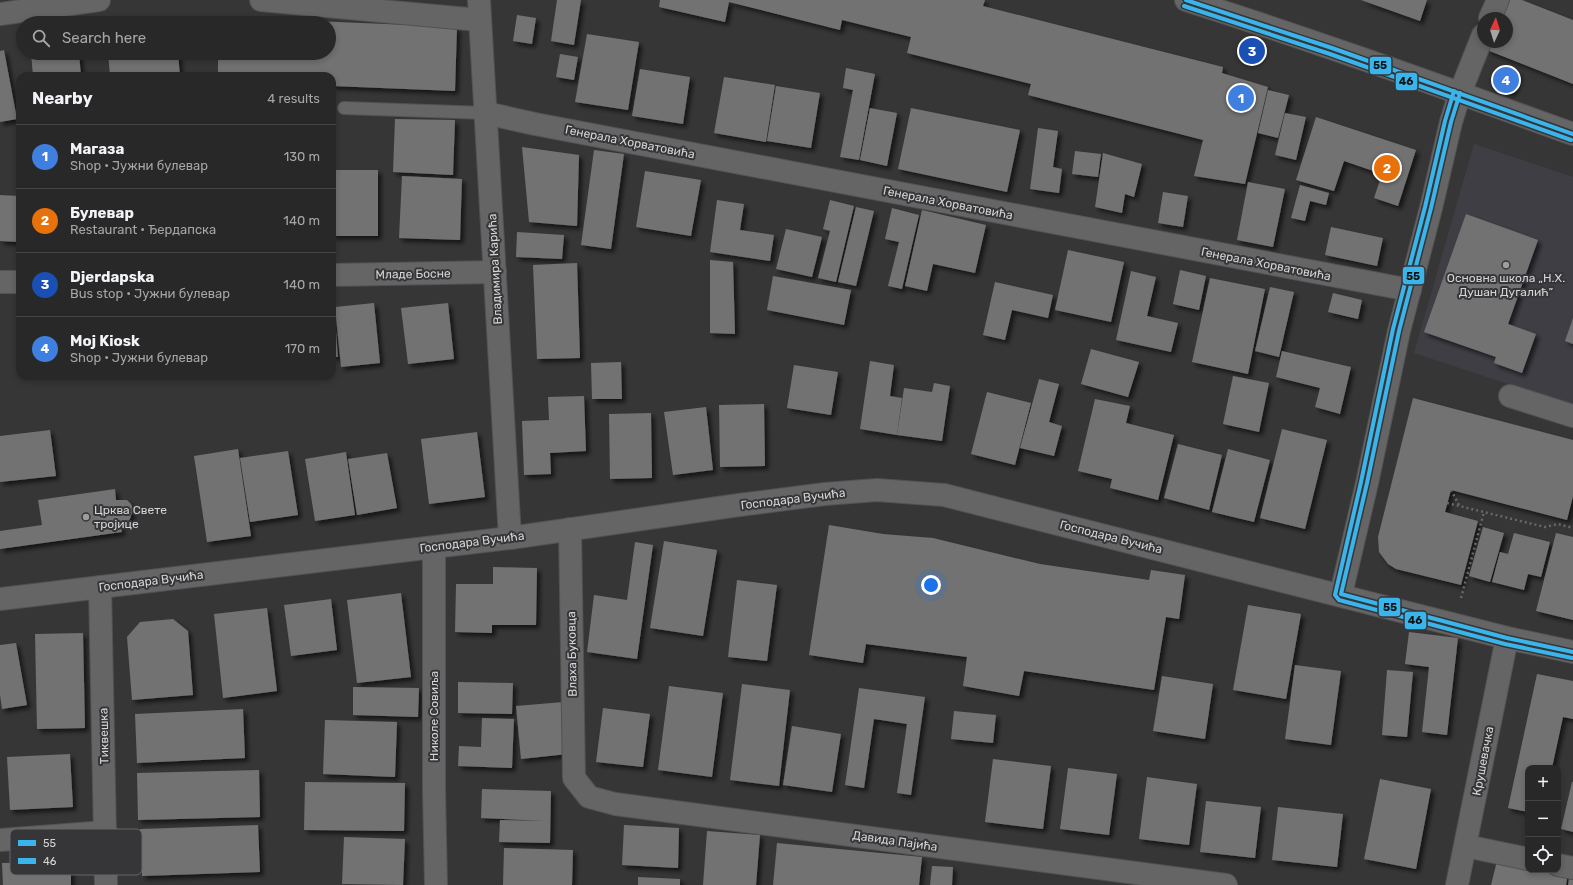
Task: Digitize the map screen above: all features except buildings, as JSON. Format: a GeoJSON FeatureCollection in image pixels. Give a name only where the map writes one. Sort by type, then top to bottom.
{"type":"FeatureCollection","features":[{"type":"Feature","properties":{"kind":"street"},"geometry":{"type":"LineString","coordinates":[[0,14],[99,0]]}},
{"type":"Feature","properties":{"kind":"street"},"geometry":{"type":"LineString","coordinates":[[261,0],[479,10]]}},
{"type":"Feature","properties":{"kind":"street"},"geometry":{"type":"LineString","coordinates":[[1186,0],[1237,16],[1460,93],[1573,134]]}},
{"type":"Feature","properties":{"kind":"street"},"geometry":{"type":"LineString","coordinates":[[1493,12],[1498,0]]}},
{"type":"Feature","properties":{"kind":"street","name":"Владимира Карића"},"geometry":{"type":"LineString","coordinates":[[479,10],[510,538]]}},
{"type":"Feature","properties":{"kind":"street"},"geometry":{"type":"LineString","coordinates":[[1341,594],[1367,483],[1399,331],[1432,208],[1451,122],[1460,93],[1478,48]]}},
{"type":"Feature","properties":{"kind":"street","name":"Генерала Хорватовића"},"geometry":{"type":"LineString","coordinates":[[486,113],[535,124],[1410,290]]}},
{"type":"Feature","properties":{"kind":"street","name":"Младе Босне"},"geometry":{"type":"LineString","coordinates":[[336,275],[495,272]]}},
{"type":"Feature","properties":{"kind":"street"},"geometry":{"type":"LineString","coordinates":[[0,282],[16,282]]}},
{"type":"Feature","properties":{"kind":"street"},"geometry":{"type":"LineString","coordinates":[[1510,396],[1573,416]]}},
{"type":"Feature","properties":{"kind":"street","name":"Господара Вучића"},"geometry":{"type":"LineString","coordinates":[[0,599],[434,548],[825,494],[877,490],[944,495],[1341,594],[1508,638],[1573,652]]}},
{"type":"Feature","properties":{"kind":"street","name":"Влаха Буковца"},"geometry":{"type":"LineString","coordinates":[[570,529],[574,778]]}},
{"type":"Feature","properties":{"kind":"street","name":"Николе Совиља"},"geometry":{"type":"LineString","coordinates":[[434,548],[434,790],[436,885]]}},
{"type":"Feature","properties":{"kind":"street","name":"Тиквешка"},"geometry":{"type":"LineString","coordinates":[[100,587],[106,829]]}},
{"type":"Feature","properties":{"kind":"street","name":"Крушевачка"},"geometry":{"type":"LineString","coordinates":[[1457,885],[1508,638]]}},
{"type":"Feature","properties":{"kind":"street","name":"Давида Пајића"},"geometry":{"type":"LineString","coordinates":[[574,778],[589,797],[615,804],[1226,885]]}},
{"type":"Feature","properties":{"kind":"street"},"geometry":{"type":"LineString","coordinates":[[0,840],[10,839]]}},
{"type":"Feature","properties":{"kind":"street"},"geometry":{"type":"LineString","coordinates":[[1466,846],[1525,858]]}},
{"type":"Feature","properties":{"kind":"street"},"geometry":{"type":"LineString","coordinates":[[1561,866],[1573,868]]}},
{"type":"Feature","properties":{"kind":"lane"},"geometry":{"type":"LineString","coordinates":[[344,108],[486,113]]}},
{"type":"Feature","properties":{"kind":"path"},"geometry":{"type":"LineString","coordinates":[[1451,490],[1460,506]]}},
{"type":"Feature","properties":{"kind":"path"},"geometry":{"type":"LineString","coordinates":[[1447,503],[1546,527],[1558,524],[1573,528]]}},
{"type":"Feature","properties":{"kind":"path"},"geometry":{"type":"LineString","coordinates":[[1460,603],[1484,512]]}},
{"type":"Feature","properties":{"kind":"shaded area","name":"Основна школа „Н.Х. Душан Дугалић”"},"geometry":{"type":"Polygon","coordinates":[[[1474,144],[1573,177],[1573,405],[1414,353],[1474,144]]]}},
{"type":"Feature","properties":{"kind":"transit line","name":"55"},"geometry":{"type":"LineString","coordinates":[[1186,0],[1332,48],[1573,134]]}},
{"type":"Feature","properties":{"kind":"transit line","name":"46"},"geometry":{"type":"LineString","coordinates":[[1184,6],[1330,54],[1571,140]]}},
{"type":"Feature","properties":{"kind":"transit line","name":"46"},"geometry":{"type":"LineString","coordinates":[[1454,91],[1445,121],[1425,207],[1393,329],[1361,482],[1335,595],[1339,600],[1505,644],[1572,658]]}},
{"type":"Feature","properties":{"kind":"transit line","name":"55"},"geometry":{"type":"LineString","coordinates":[[1460,93],[1451,122],[1431,208],[1399,331],[1367,483],[1341,594],[1507,638],[1573,652]]}},
{"type":"Feature","properties":{"kind":"place","name":"Djerdapska"},"geometry":{"type":"Point","coordinates":[1252,51]}},
{"type":"Feature","properties":{"kind":"place","name":"Moj Kiosk"},"geometry":{"type":"Point","coordinates":[1506,80]}},
{"type":"Feature","properties":{"kind":"place","name":"Магаза"},"geometry":{"type":"Point","coordinates":[1241,98]}},
{"type":"Feature","properties":{"kind":"place","name":"Булевар"},"geometry":{"type":"Point","coordinates":[1387,168]}},
{"type":"Feature","properties":{"kind":"place","name":"Основна школа „Н.Х. Душан Дугалић”"},"geometry":{"type":"Point","coordinates":[1506,265]}},
{"type":"Feature","properties":{"kind":"place","name":"Црква Свете тројице"},"geometry":{"type":"Point","coordinates":[86,517]}}]}
